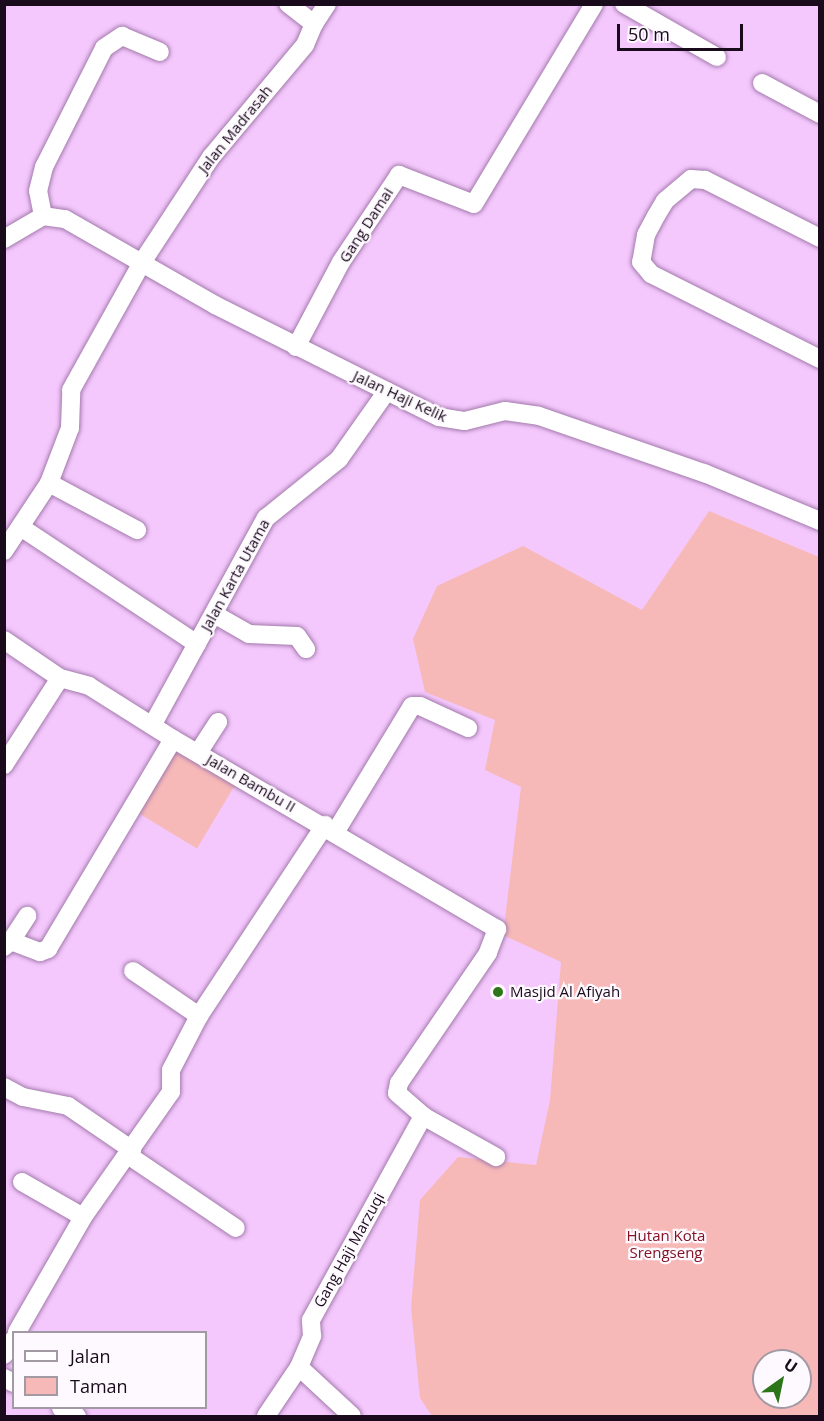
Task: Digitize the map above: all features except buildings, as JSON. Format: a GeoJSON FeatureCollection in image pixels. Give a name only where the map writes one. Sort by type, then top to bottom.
{"type":"FeatureCollection","features":[{"type":"Feature","properties":{"kind":"street"},"geometry":{"type":"LineString","coordinates":[[288,4],[314,24]]}},
{"type":"Feature","properties":{"kind":"street","name":"Jalan Madrasah"},"geometry":{"type":"LineString","coordinates":[[4,551],[22,528],[49,483],[70,428],[71,390],[141,264],[194,180],[305,45],[314,24],[327,4]]}},
{"type":"Feature","properties":{"kind":"street","name":"Gang Damai"},"geometry":{"type":"LineString","coordinates":[[296,346],[341,262],[399,174],[472,205],[594,4]]}},
{"type":"Feature","properties":{"kind":"street"},"geometry":{"type":"LineString","coordinates":[[624,4],[717,57]]}},
{"type":"Feature","properties":{"kind":"street"},"geometry":{"type":"LineString","coordinates":[[4,239],[43,216],[39,190],[44,167],[104,48],[122,36],[160,52]]}},
{"type":"Feature","properties":{"kind":"street"},"geometry":{"type":"LineString","coordinates":[[762,83],[819,114]]}},
{"type":"Feature","properties":{"kind":"street"},"geometry":{"type":"LineString","coordinates":[[819,238],[705,180],[691,179],[661,208],[646,235],[641,262],[651,274],[819,359]]}},
{"type":"Feature","properties":{"kind":"street","name":"Jalan Haji Kelik"},"geometry":{"type":"LineString","coordinates":[[43,216],[64,219],[141,264],[296,346],[387,392],[452,420],[465,421],[505,411],[539,416],[704,473],[819,521]]}},
{"type":"Feature","properties":{"kind":"street","name":"Jalan Karta Utama"},"geometry":{"type":"LineString","coordinates":[[153,724],[271,512],[339,459],[387,392]]}},
{"type":"Feature","properties":{"kind":"street"},"geometry":{"type":"LineString","coordinates":[[49,483],[136,530]]}},
{"type":"Feature","properties":{"kind":"street"},"geometry":{"type":"LineString","coordinates":[[22,528],[197,644]]}},
{"type":"Feature","properties":{"kind":"street"},"geometry":{"type":"LineString","coordinates":[[214,614],[249,634],[297,636],[306,649]]}},
{"type":"Feature","properties":{"kind":"street","name":"Jalan Bambu II"},"geometry":{"type":"LineString","coordinates":[[4,640],[60,678],[89,686],[153,724],[173,739],[330,828],[497,929],[493,946],[477,972],[397,1088],[399,1097],[423,1116]]}},
{"type":"Feature","properties":{"kind":"street"},"geometry":{"type":"LineString","coordinates":[[4,765],[60,678]]}},
{"type":"Feature","properties":{"kind":"street"},"geometry":{"type":"LineString","coordinates":[[18,1331],[84,1217],[171,1092],[171,1070],[199,1016],[330,828],[411,706],[420,706],[468,728]]}},
{"type":"Feature","properties":{"kind":"street"},"geometry":{"type":"LineString","coordinates":[[198,753],[218,722]]}},
{"type":"Feature","properties":{"kind":"street"},"geometry":{"type":"LineString","coordinates":[[27,916],[8,944],[40,952],[48,950],[173,739]]}},
{"type":"Feature","properties":{"kind":"street"},"geometry":{"type":"LineString","coordinates":[[133,971],[199,1016]]}},
{"type":"Feature","properties":{"kind":"street"},"geometry":{"type":"LineString","coordinates":[[4,1087],[23,1097],[68,1106],[236,1228]]}},
{"type":"Feature","properties":{"kind":"street"},"geometry":{"type":"LineString","coordinates":[[423,1116],[496,1157]]}},
{"type":"Feature","properties":{"kind":"street","name":"Gang Haji Marzuqi"},"geometry":{"type":"LineString","coordinates":[[266,1416],[299,1367],[312,1336],[311,1320],[423,1116]]}},
{"type":"Feature","properties":{"kind":"street"},"geometry":{"type":"LineString","coordinates":[[22,1182],[84,1217]]}},
{"type":"Feature","properties":{"kind":"street"},"geometry":{"type":"LineString","coordinates":[[4,1355],[12,1342]]}},
{"type":"Feature","properties":{"kind":"street"},"geometry":{"type":"LineString","coordinates":[[299,1367],[352,1416]]}},
{"type":"Feature","properties":{"kind":"green space","name":"Hutan Kota Srengseng"},"geometry":{"type":"Polygon","coordinates":[[[709,511],[819,557],[819,1416],[432,1416],[420,1398],[411,1308],[420,1200],[458,1157],[536,1165],[550,1100],[561,962],[503,935],[521,787],[485,770],[495,720],[425,692],[413,639],[437,586],[523,546],[642,610],[709,511]]]}},
{"type":"Feature","properties":{"kind":"green space"},"geometry":{"type":"Polygon","coordinates":[[[178,746],[237,782],[197,848],[138,813],[178,746]]]}},
{"type":"Feature","properties":{"kind":"place","name":"Masjid Al Afiyah"},"geometry":{"type":"Point","coordinates":[498,992]}}]}
